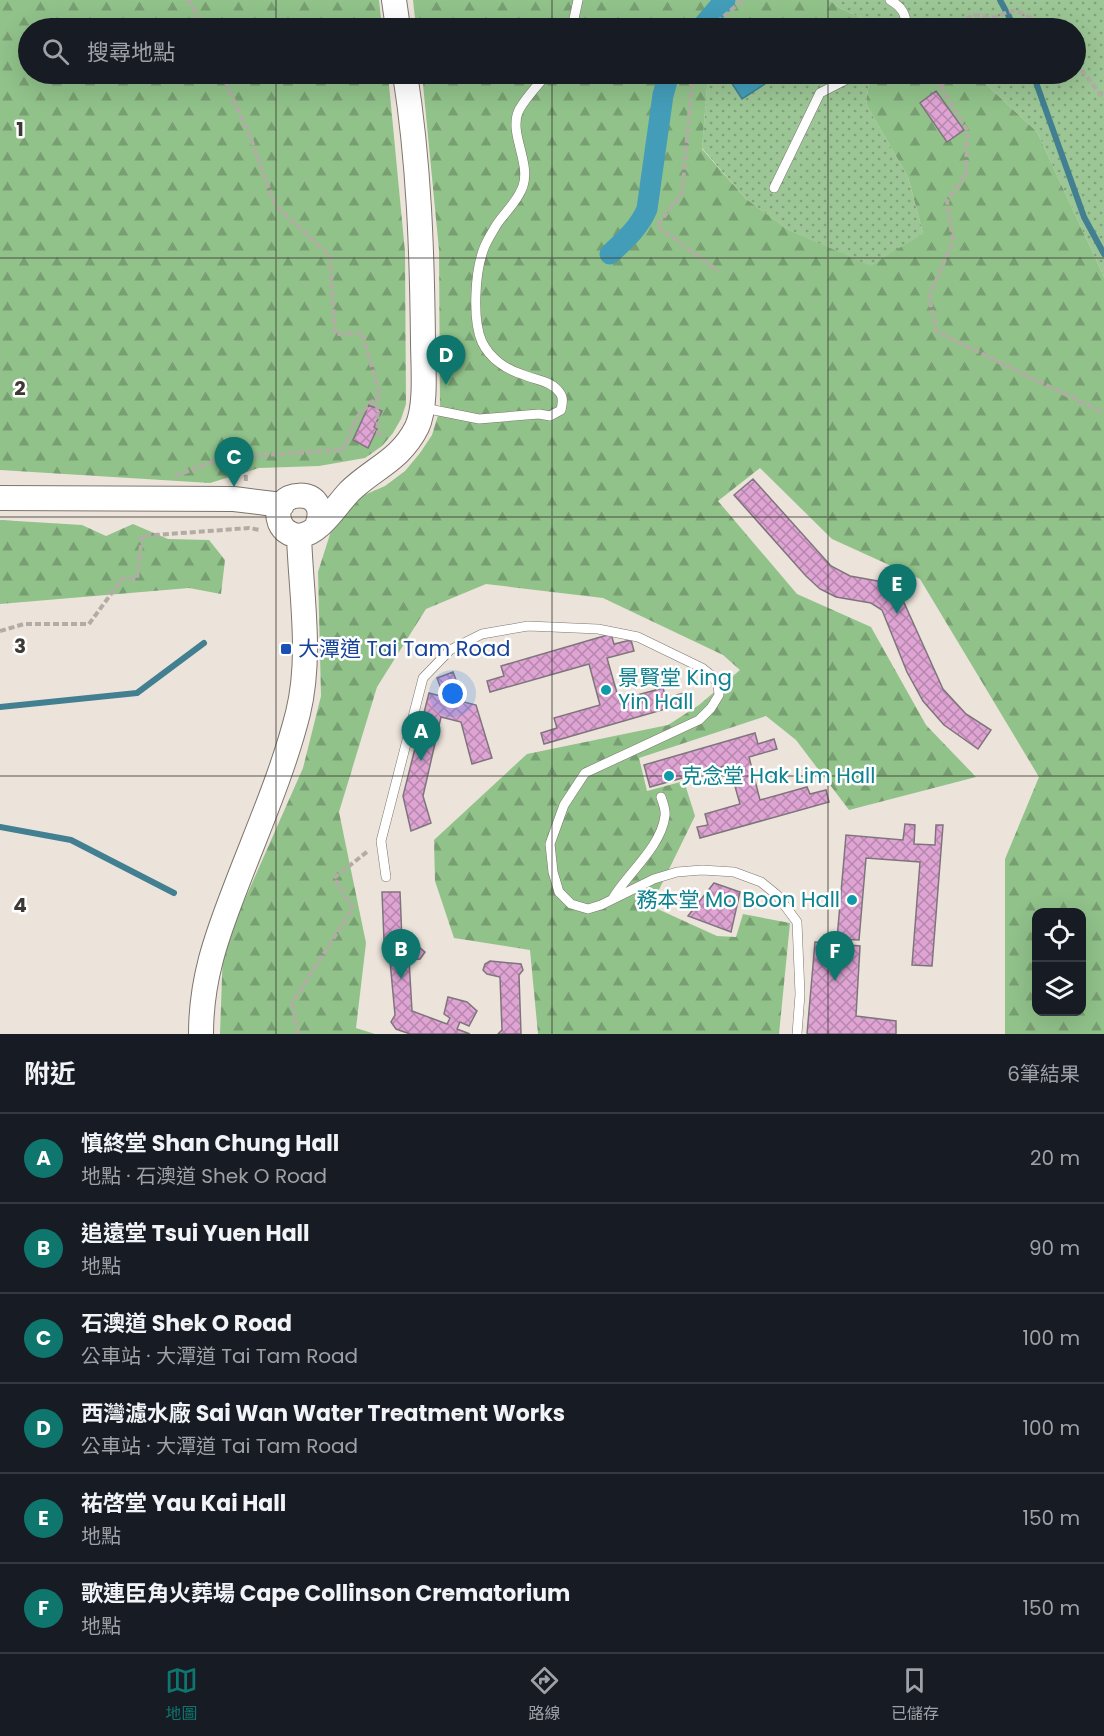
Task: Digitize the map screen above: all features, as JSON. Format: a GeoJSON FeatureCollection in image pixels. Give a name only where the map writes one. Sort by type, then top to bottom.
{"type":"FeatureCollection","features":[{"type":"Feature","properties":{"kind":"main road"},"geometry":{"type":"LineString","coordinates":[[394,0],[397,18]]}},
{"type":"Feature","properties":{"kind":"main road"},"geometry":{"type":"LineString","coordinates":[[351,490],[331,490],[289,498],[279,512],[281,526],[292,535],[308,531],[351,490],[394,459],[407,443],[421,412],[422,251],[415,145],[406,84]]}},
{"type":"Feature","properties":{"kind":"main road"},"geometry":{"type":"LineString","coordinates":[[201,1034],[202,1003],[210,958],[287,752],[299,710],[305,648],[308,531],[319,520],[319,509],[316,503],[306,496]]}},
{"type":"Feature","properties":{"kind":"main road"},"geometry":{"type":"LineString","coordinates":[[0,498],[234,499],[282,505]]}},
{"type":"Feature","properties":{"kind":"lane"},"geometry":{"type":"LineString","coordinates":[[574,18],[578,0]]}},
{"type":"Feature","properties":{"kind":"lane"},"geometry":{"type":"LineString","coordinates":[[890,0],[902,9],[905,18]]}},
{"type":"Feature","properties":{"kind":"lane"},"geometry":{"type":"LineString","coordinates":[[421,412],[479,419],[539,414],[550,416],[561,410],[560,392],[547,382],[522,375],[497,362],[483,345],[477,329],[476,282],[484,248],[497,224],[519,196],[524,184],[524,165],[516,122],[517,116],[539,84]]}},
{"type":"Feature","properties":{"kind":"lane"},"geometry":{"type":"LineString","coordinates":[[774,188],[820,93],[838,84]]}},
{"type":"Feature","properties":{"kind":"lane"},"geometry":{"type":"LineString","coordinates":[[386,877],[381,841],[423,678],[450,650],[482,634],[528,626],[598,629],[638,637],[702,668],[718,684],[719,695],[711,708],[699,720],[585,773],[564,805],[550,844],[553,872],[559,892],[571,904],[588,909],[654,879],[677,872],[702,870],[734,872],[761,882],[777,895],[797,922],[800,994],[797,1034]]}},
{"type":"Feature","properties":{"kind":"lane"},"geometry":{"type":"LineString","coordinates":[[612,899],[620,886],[632,875],[660,833],[666,814],[662,797]]}},
{"type":"Feature","properties":{"kind":"path"},"geometry":{"type":"LineString","coordinates":[[187,0],[191,3],[198,18]]}},
{"type":"Feature","properties":{"kind":"path"},"geometry":{"type":"LineString","coordinates":[[722,18],[743,0]]}},
{"type":"Feature","properties":{"kind":"path"},"geometry":{"type":"LineString","coordinates":[[969,18],[980,14],[992,18],[1012,11],[1031,18]]}},
{"type":"Feature","properties":{"kind":"path"},"geometry":{"type":"LineString","coordinates":[[1086,76],[1104,99]]}},
{"type":"Feature","properties":{"kind":"path"},"geometry":{"type":"LineString","coordinates":[[226,84],[251,139],[275,205],[330,256],[335,334],[362,333],[380,395],[377,399],[378,433],[386,435],[421,412]]}},
{"type":"Feature","properties":{"kind":"path"},"geometry":{"type":"LineString","coordinates":[[692,84],[682,193],[657,226],[718,271]]}},
{"type":"Feature","properties":{"kind":"path"},"geometry":{"type":"LineString","coordinates":[[940,85],[967,130],[966,175],[947,201],[953,241],[929,297],[937,332],[1104,413]]}},
{"type":"Feature","properties":{"kind":"path"},"geometry":{"type":"LineString","coordinates":[[165,480],[215,461],[343,450],[357,417],[380,395]]}},
{"type":"Feature","properties":{"kind":"path"},"geometry":{"type":"LineString","coordinates":[[245,457],[247,484]]}},
{"type":"Feature","properties":{"kind":"path"},"geometry":{"type":"LineString","coordinates":[[0,631],[24,624],[89,624],[122,579],[137,579],[142,537],[249,528],[266,531]]}},
{"type":"Feature","properties":{"kind":"path"},"geometry":{"type":"LineString","coordinates":[[298,1034],[292,1004],[353,908],[334,878],[381,841]]}},
{"type":"Feature","properties":{"kind":"green space"},"geometry":{"type":"Polygon","coordinates":[[[0,0],[379,0],[381,18],[18,18],[18,84],[389,84],[405,252],[406,404],[393,433],[382,446],[365,458],[319,466],[259,468],[210,483],[0,470],[0,0]]]}},
{"type":"Feature","properties":{"kind":"green space"},"geometry":{"type":"Polygon","coordinates":[[[413,0],[829,0],[861,18],[415,18],[413,0]]]}},
{"type":"Feature","properties":{"kind":"green space"},"geometry":{"type":"Polygon","coordinates":[[[829,0],[1104,0],[1104,277],[1037,132],[986,84],[1086,84],[1086,18],[861,18],[829,0]]]}},
{"type":"Feature","properties":{"kind":"green space"},"geometry":{"type":"Polygon","coordinates":[[[423,84],[707,84],[702,149],[746,199],[789,230],[871,266],[923,233],[908,177],[866,104],[869,84],[986,84],[1037,132],[1104,277],[1104,1034],[1005,1034],[1005,859],[1039,777],[920,579],[832,539],[760,468],[718,501],[797,594],[871,627],[926,725],[976,777],[849,810],[796,740],[766,716],[639,758],[647,791],[684,781],[695,816],[651,906],[717,936],[736,937],[743,914],[790,923],[779,1034],[538,1034],[530,950],[454,938],[435,881],[434,840],[527,754],[668,725],[699,705],[740,670],[723,655],[603,598],[486,584],[426,609],[377,687],[339,812],[366,943],[356,1028],[375,1034],[220,1034],[223,949],[303,768],[321,696],[318,572],[339,506],[385,486],[405,471],[432,435],[440,409],[439,250],[423,84]]]}},
{"type":"Feature","properties":{"kind":"green space"},"geometry":{"type":"Polygon","coordinates":[[[707,84],[869,84],[866,104],[908,177],[923,233],[871,267],[789,230],[746,199],[702,148],[707,84]]]}},
{"type":"Feature","properties":{"kind":"green space"},"geometry":{"type":"Polygon","coordinates":[[[0,520],[82,525],[106,536],[133,524],[168,539],[209,540],[225,560],[221,594],[189,588],[0,604],[0,520]]]}},
{"type":"Feature","properties":{"kind":"water"},"geometry":{"type":"Polygon","coordinates":[[[732,84],[765,84],[742,99],[732,84]]]}},
{"type":"Feature","properties":{"kind":"building"},"geometry":{"type":"Polygon","coordinates":[[[936,91],[964,130],[947,142],[920,103],[936,91]]]}},
{"type":"Feature","properties":{"kind":"building"},"geometry":{"type":"Polygon","coordinates":[[[369,405],[382,411],[374,427],[377,429],[368,448],[353,440],[369,405]]]}},
{"type":"Feature","properties":{"kind":"building"},"geometry":{"type":"Polygon","coordinates":[[[753,479],[831,566],[850,576],[883,582],[901,596],[943,689],[966,714],[991,730],[978,749],[944,725],[923,701],[907,672],[882,610],[871,603],[836,597],[820,589],[734,495],[753,479]]]}},
{"type":"Feature","properties":{"kind":"building","name":"景賢堂 King Yin Hall"},"geometry":{"type":"Polygon","coordinates":[[[611,634],[614,644],[631,640],[634,651],[607,658],[619,700],[663,688],[666,698],[684,693],[686,703],[544,744],[541,733],[557,728],[554,718],[600,705],[589,664],[490,692],[487,681],[504,676],[501,666],[611,634]]]}},
{"type":"Feature","properties":{"kind":"building"},"geometry":{"type":"Polygon","coordinates":[[[453,672],[458,685],[442,691],[437,678],[453,672]]]}},
{"type":"Feature","properties":{"kind":"building"},"geometry":{"type":"Polygon","coordinates":[[[429,693],[476,705],[492,758],[472,764],[461,722],[441,717],[423,796],[431,823],[411,831],[403,796],[429,693]]]}},
{"type":"Feature","properties":{"kind":"building","name":"克念堂 Hak Lim Hall"},"geometry":{"type":"Polygon","coordinates":[[[755,733],[758,744],[774,739],[777,749],[749,757],[760,800],[807,787],[810,794],[826,790],[829,802],[700,838],[697,827],[708,825],[705,814],[740,804],[729,765],[650,787],[644,765],[755,733]]]}},
{"type":"Feature","properties":{"kind":"building","name":"務本堂 Mo Boon Hall"},"geometry":{"type":"Polygon","coordinates":[[[905,824],[915,825],[914,844],[935,845],[936,825],[943,825],[932,966],[912,965],[920,862],[866,858],[859,940],[837,939],[846,835],[903,840],[905,824]]]}},
{"type":"Feature","properties":{"kind":"building"},"geometry":{"type":"Polygon","coordinates":[[[714,883],[740,892],[731,932],[688,916],[714,883]]]}},
{"type":"Feature","properties":{"kind":"building"},"geometry":{"type":"Polygon","coordinates":[[[382,892],[400,892],[402,940],[384,941],[382,892]]]}},
{"type":"Feature","properties":{"kind":"building"},"geometry":{"type":"Polygon","coordinates":[[[815,942],[860,946],[856,1016],[896,1021],[896,1034],[807,1034],[815,942]]]}},
{"type":"Feature","properties":{"kind":"building"},"geometry":{"type":"Polygon","coordinates":[[[391,945],[418,946],[425,952],[420,959],[409,960],[412,1011],[447,1024],[450,1018],[444,1014],[448,997],[467,1002],[477,1011],[469,1026],[460,1022],[457,1029],[470,1034],[410,1034],[396,1029],[391,1022],[395,1015],[390,961],[386,952],[391,945]]]}},
{"type":"Feature","properties":{"kind":"building"},"geometry":{"type":"Polygon","coordinates":[[[490,961],[521,964],[523,970],[519,975],[521,1034],[498,1034],[502,1030],[500,977],[487,974],[483,970],[485,964],[490,961]]]}},
{"type":"Feature","properties":{"kind":"waterway"},"geometry":{"type":"LineString","coordinates":[[710,18],[725,0]]}},
{"type":"Feature","properties":{"kind":"waterway"},"geometry":{"type":"LineString","coordinates":[[1000,0],[1010,18]]}},
{"type":"Feature","properties":{"kind":"waterway"},"geometry":{"type":"LineString","coordinates":[[610,254],[636,228],[647,209],[666,84]]}},
{"type":"Feature","properties":{"kind":"waterway"},"geometry":{"type":"LineString","coordinates":[[1037,84],[1084,217],[1104,254]]}},
{"type":"Feature","properties":{"kind":"waterway"},"geometry":{"type":"LineString","coordinates":[[0,707],[137,693],[204,643]]}},
{"type":"Feature","properties":{"kind":"waterway"},"geometry":{"type":"LineString","coordinates":[[0,827],[71,840],[174,893]]}},
{"type":"Feature","properties":{"kind":"place","name":"西灣濾水廠 Sai Wan Water Treatment Works"},"geometry":{"type":"Point","coordinates":[446,385]}},
{"type":"Feature","properties":{"kind":"place","name":"石澳道 Shek O Road"},"geometry":{"type":"Point","coordinates":[234,487]}},
{"type":"Feature","properties":{"kind":"place","name":"祐啓堂 Yau Kai Hall"},"geometry":{"type":"Point","coordinates":[897,614]}},
{"type":"Feature","properties":{"kind":"place","name":"大潭道 Tai Tam Road"},"geometry":{"type":"Point","coordinates":[286,649]}},
{"type":"Feature","properties":{"kind":"place","name":"景賢堂 King Yin Hall"},"geometry":{"type":"Point","coordinates":[606,690]}},
{"type":"Feature","properties":{"kind":"place","name":"慎終堂 Shan Chung Hall"},"geometry":{"type":"Point","coordinates":[421,761]}},
{"type":"Feature","properties":{"kind":"place","name":"克念堂 Hak Lim Hall"},"geometry":{"type":"Point","coordinates":[669,776]}},
{"type":"Feature","properties":{"kind":"place","name":"務本堂 Mo Boon Hall"},"geometry":{"type":"Point","coordinates":[852,900]}},
{"type":"Feature","properties":{"kind":"place","name":"追遠堂 Tsui Yuen Hall"},"geometry":{"type":"Point","coordinates":[401,979]}},
{"type":"Feature","properties":{"kind":"place","name":"歌連臣角火葬場 Cape Collinson Crematorium"},"geometry":{"type":"Point","coordinates":[835,981]}}]}
